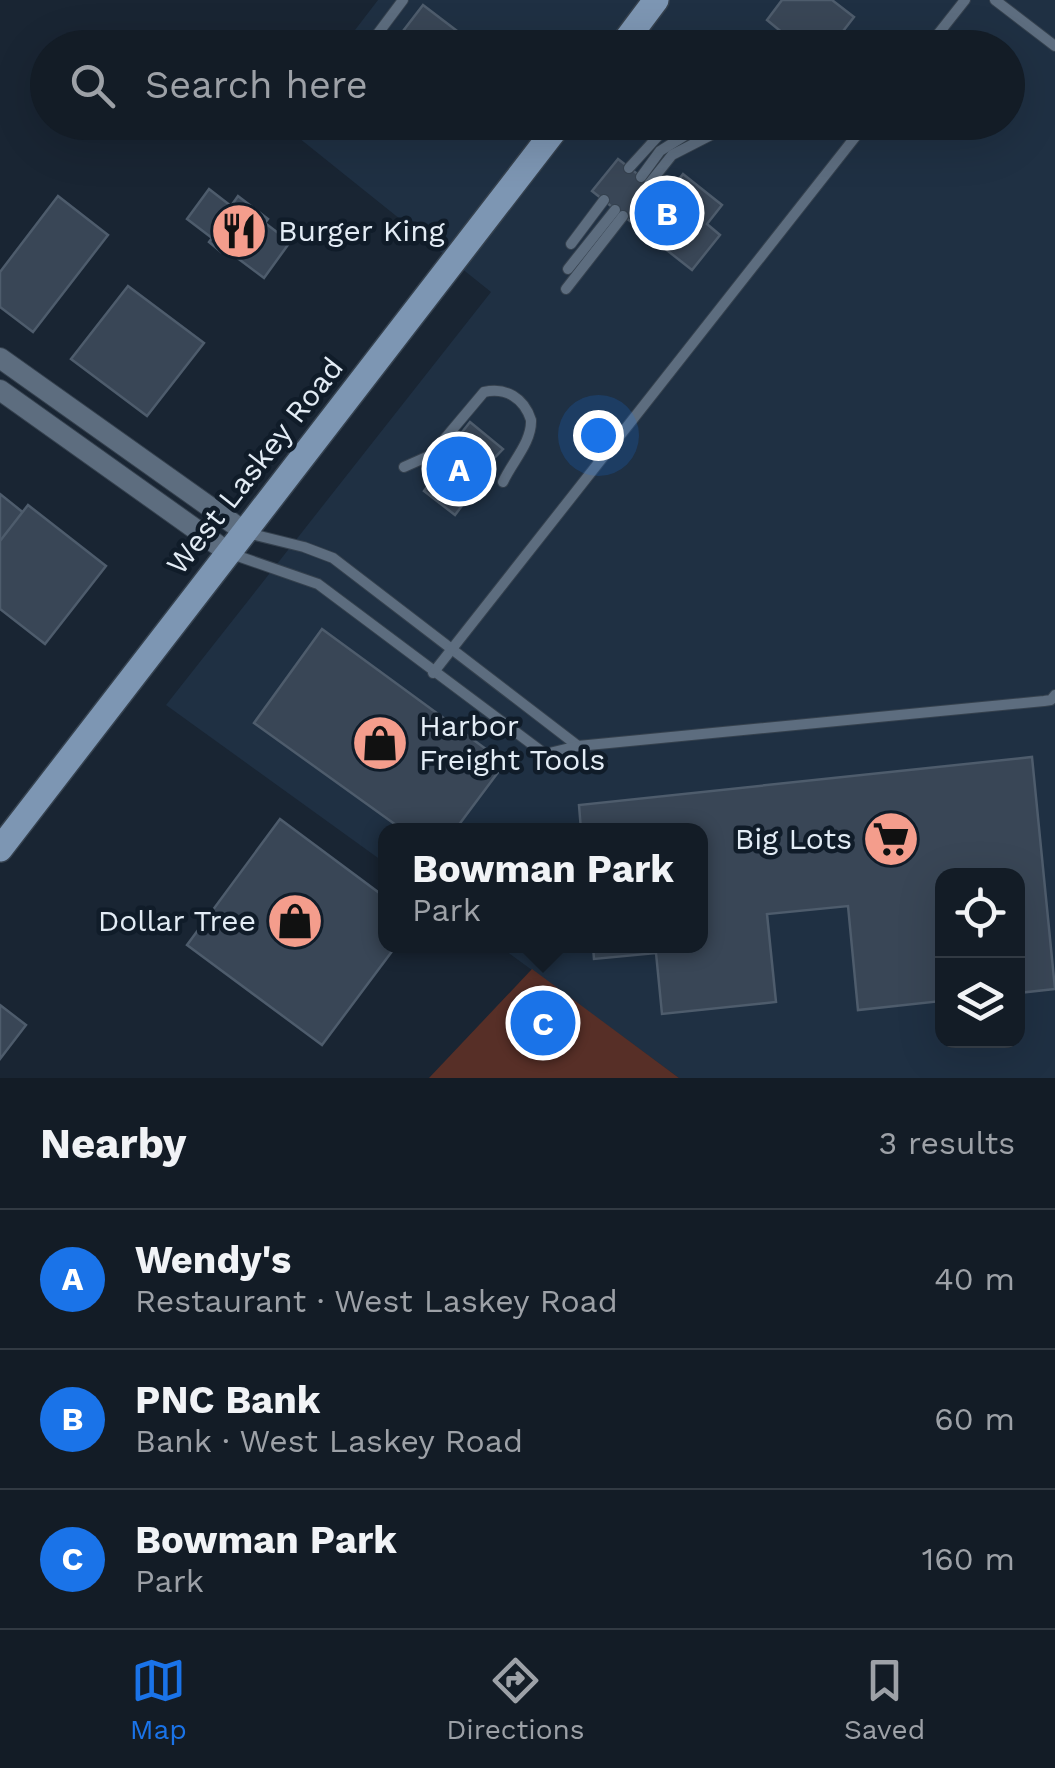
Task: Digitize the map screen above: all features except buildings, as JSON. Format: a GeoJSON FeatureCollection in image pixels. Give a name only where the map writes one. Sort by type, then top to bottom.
{"type":"FeatureCollection","features":[{"type":"Feature","properties":{"kind":"main road"},"geometry":{"type":"LineString","coordinates":[[634,30],[656,0]]}},
{"type":"Feature","properties":{"kind":"main road","name":"West Laskey Road"},"geometry":{"type":"LineString","coordinates":[[0,850],[547,140]]}},
{"type":"Feature","properties":{"kind":"street"},"geometry":{"type":"LineString","coordinates":[[0,358],[245,532]]}},
{"type":"Feature","properties":{"kind":"street"},"geometry":{"type":"LineString","coordinates":[[0,390],[229,553]]}},
{"type":"Feature","properties":{"kind":"lane"},"geometry":{"type":"LineString","coordinates":[[380,30],[403,0]]}},
{"type":"Feature","properties":{"kind":"lane"},"geometry":{"type":"LineString","coordinates":[[941,30],[965,0]]}},
{"type":"Feature","properties":{"kind":"lane"},"geometry":{"type":"LineString","coordinates":[[995,0],[1055,46]]}},
{"type":"Feature","properties":{"kind":"lane"},"geometry":{"type":"LineString","coordinates":[[629,168],[655,140]]}},
{"type":"Feature","properties":{"kind":"lane"},"geometry":{"type":"LineString","coordinates":[[674,140],[660,151],[645,180],[672,155],[701,140]]}},
{"type":"Feature","properties":{"kind":"lane"},"geometry":{"type":"LineString","coordinates":[[433,673],[853,140]]}},
{"type":"Feature","properties":{"kind":"lane"},"geometry":{"type":"LineString","coordinates":[[571,244],[604,200]]}},
{"type":"Feature","properties":{"kind":"lane"},"geometry":{"type":"LineString","coordinates":[[566,289],[619,213],[568,269]]}},
{"type":"Feature","properties":{"kind":"lane"},"geometry":{"type":"LineString","coordinates":[[404,468],[431,455],[484,392],[500,390],[521,402],[531,420],[527,441],[514,457],[503,482]]}},
{"type":"Feature","properties":{"kind":"lane"},"geometry":{"type":"LineString","coordinates":[[245,532],[304,546],[333,558],[578,746]]}},
{"type":"Feature","properties":{"kind":"lane"},"geometry":{"type":"LineString","coordinates":[[229,553],[318,584],[545,754],[578,746],[1044,701],[1055,695]]}},
{"type":"Feature","properties":{"kind":"shaded area"},"geometry":{"type":"Polygon","coordinates":[[[378,0],[1055,0],[1055,1078],[679,1078],[509,953],[708,953],[708,823],[378,823],[378,858],[166,705],[491,292],[301,140],[1025,140],[1025,30],[355,30],[378,0]]]}},
{"type":"Feature","properties":{"kind":"shaded area"},"geometry":{"type":"Polygon","coordinates":[[[532,969],[679,1078],[429,1078],[532,969]]]}},
{"type":"Feature","properties":{"kind":"place","name":"PNC Bank"},"geometry":{"type":"Point","coordinates":[667,213]}},
{"type":"Feature","properties":{"kind":"place","name":"Burger King"},"geometry":{"type":"Point","coordinates":[239,231]}},
{"type":"Feature","properties":{"kind":"place","name":"Wendy's"},"geometry":{"type":"Point","coordinates":[459,469]}},
{"type":"Feature","properties":{"kind":"place","name":"Harbor Freight Tools"},"geometry":{"type":"Point","coordinates":[380,743]}},
{"type":"Feature","properties":{"kind":"place","name":"Big Lots"},"geometry":{"type":"Point","coordinates":[891,839]}},
{"type":"Feature","properties":{"kind":"place","name":"Dollar Tree"},"geometry":{"type":"Point","coordinates":[295,921]}},
{"type":"Feature","properties":{"kind":"place","name":"Bowman Park"},"geometry":{"type":"Point","coordinates":[543,1023]}}]}
